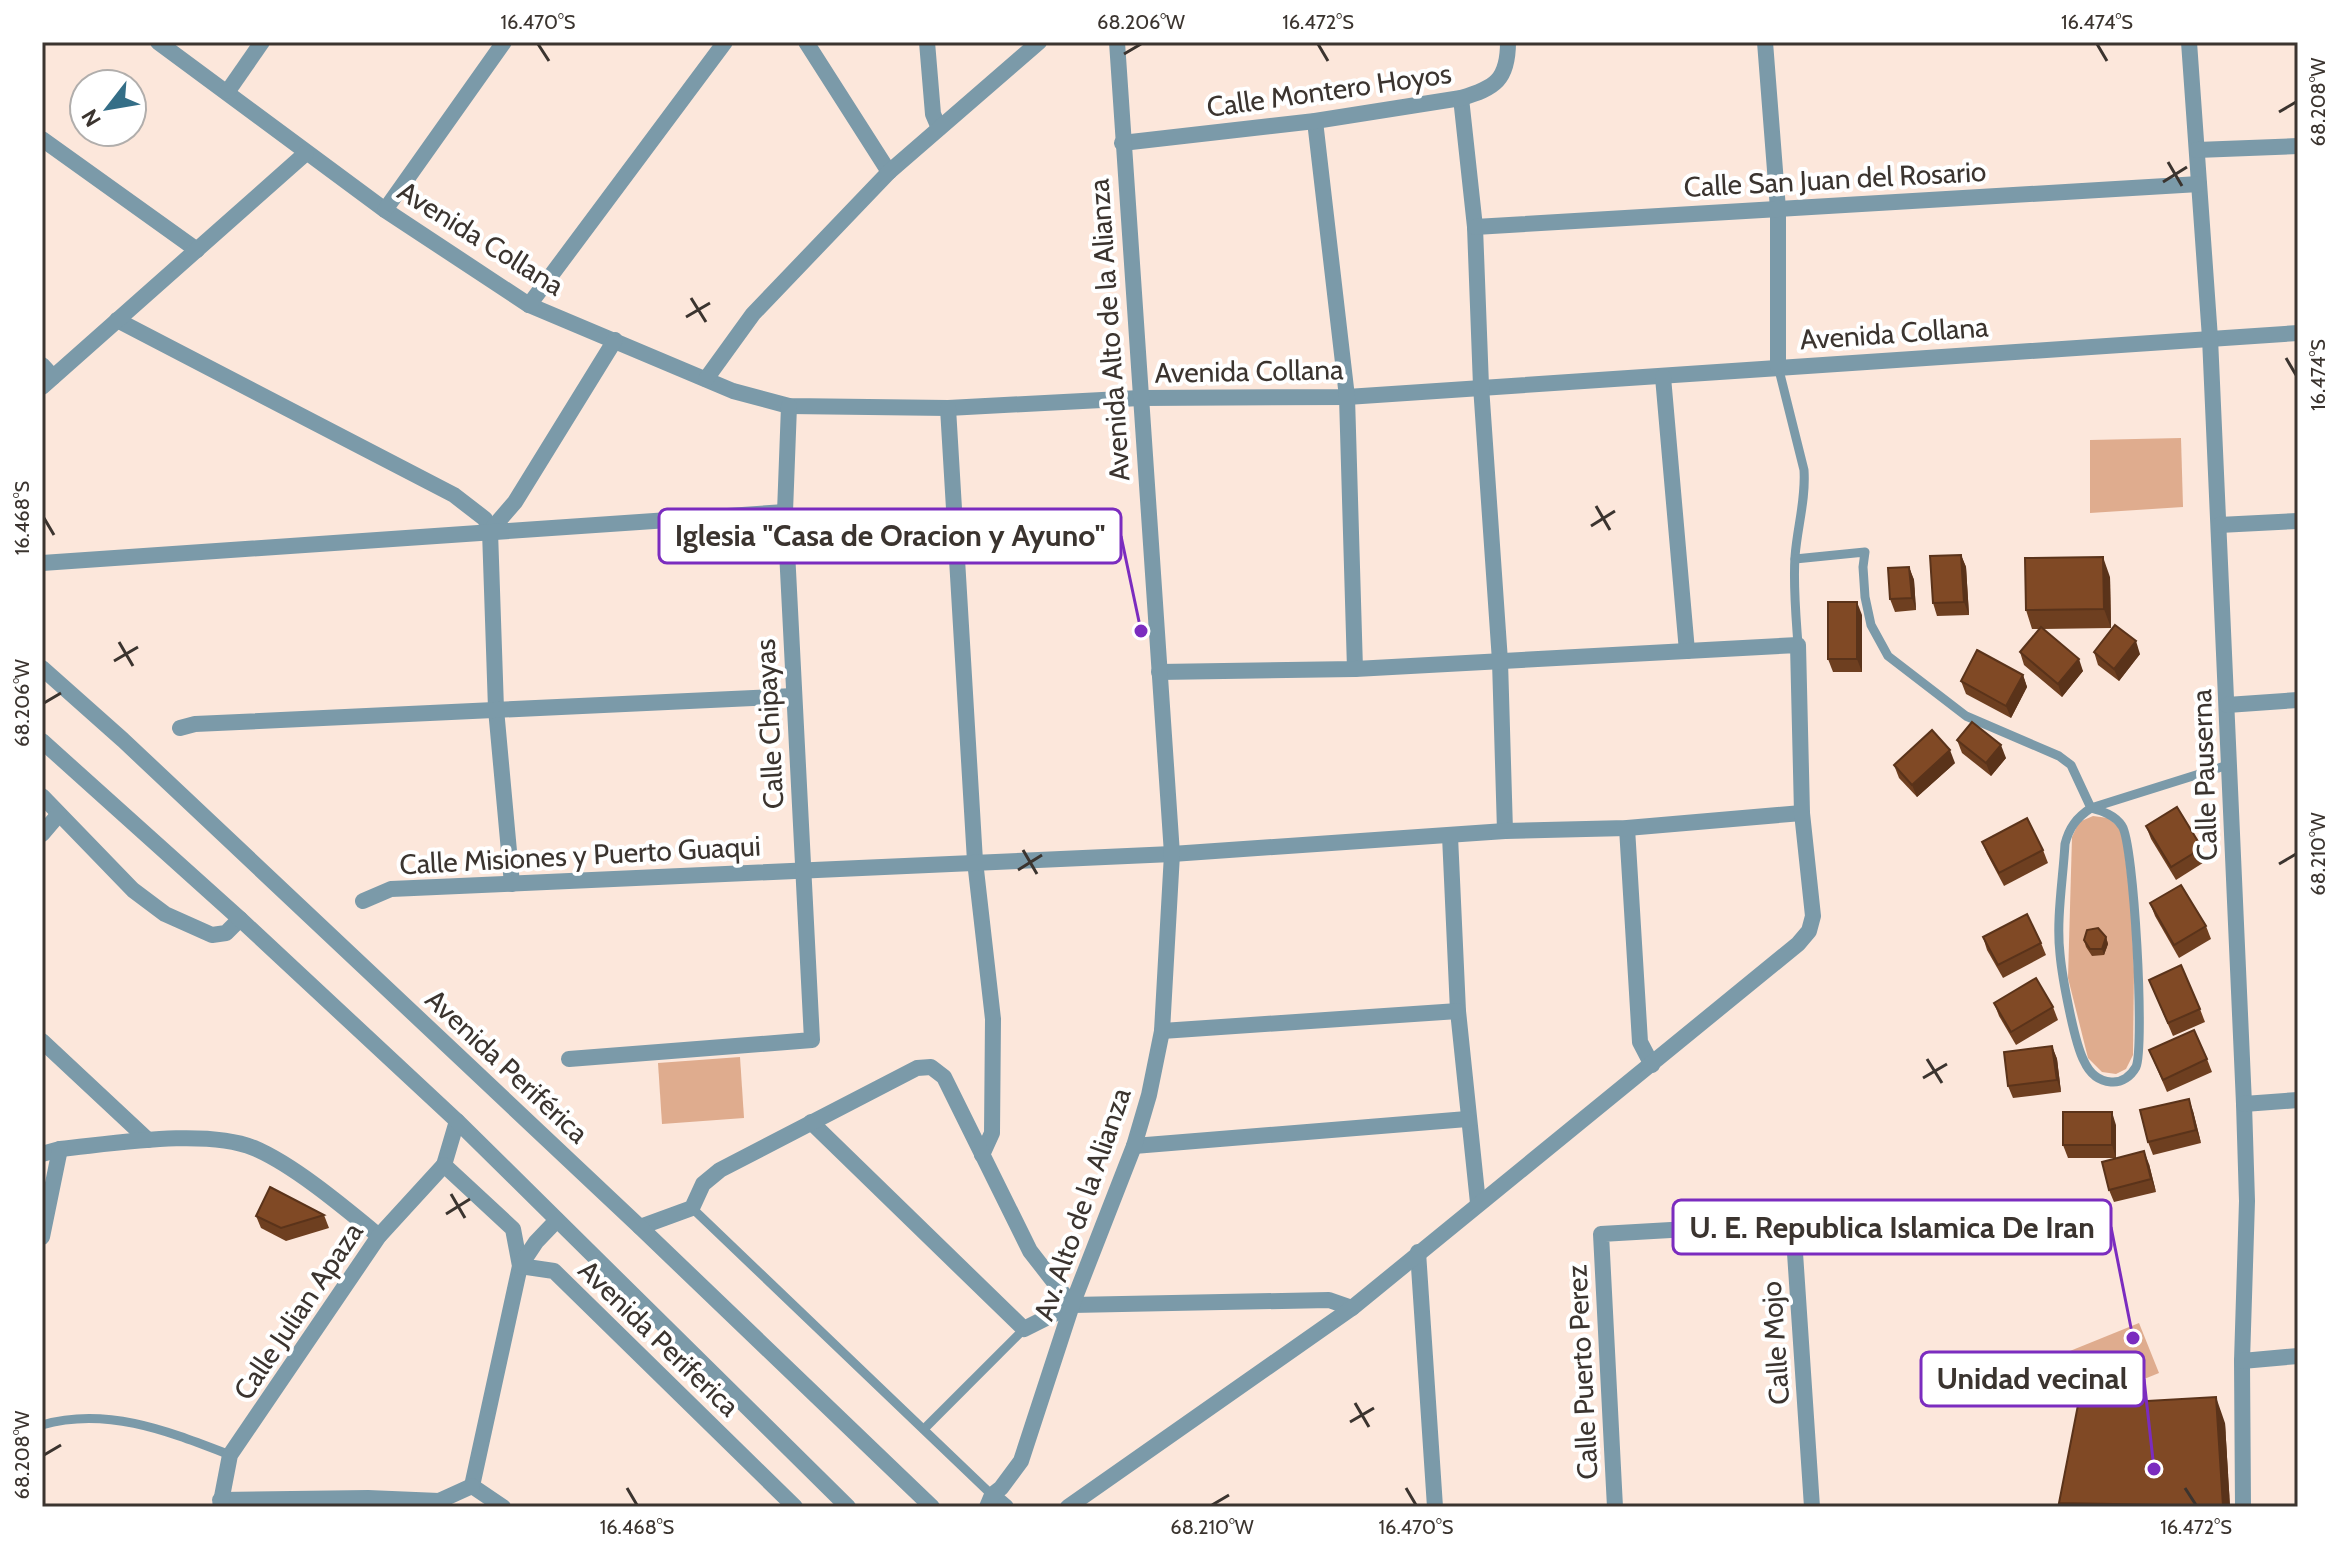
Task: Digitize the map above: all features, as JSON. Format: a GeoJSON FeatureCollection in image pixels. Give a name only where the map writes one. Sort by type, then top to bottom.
{"type":"FeatureCollection","features":[{"type":"Feature","properties":{"kind":"street","name":"Avenida Collana"},"geometry":{"type":"LineString","coordinates":[[158,42],[385,210],[529,305],[733,391],[789,406],[948,408],[1140,398],[1347,397],[2298,333]]}},
{"type":"Feature","properties":{"kind":"street"},"geometry":{"type":"LineString","coordinates":[[228,91],[262,42]]}},
{"type":"Feature","properties":{"kind":"street"},"geometry":{"type":"LineString","coordinates":[[385,210],[504,42]]}},
{"type":"Feature","properties":{"kind":"street"},"geometry":{"type":"LineString","coordinates":[[529,305],[725,42]]}},
{"type":"Feature","properties":{"kind":"street"},"geometry":{"type":"LineString","coordinates":[[806,42],[889,172]]}},
{"type":"Feature","properties":{"kind":"street"},"geometry":{"type":"LineString","coordinates":[[927,42],[933,114],[939,128]]}},
{"type":"Feature","properties":{"kind":"street"},"geometry":{"type":"LineString","coordinates":[[706,379],[753,314],[889,172],[1039,42]]}},
{"type":"Feature","properties":{"kind":"street","name":"Avenida Alto de la Alianza"},"geometry":{"type":"LineString","coordinates":[[1117,42],[1172,854]]}},
{"type":"Feature","properties":{"kind":"street","name":"Calle Montero Hoyos"},"geometry":{"type":"LineString","coordinates":[[1122,143],[1315,121],[1481,93],[1503,76],[1508,42]]}},
{"type":"Feature","properties":{"kind":"street"},"geometry":{"type":"LineString","coordinates":[[1765,42],[1778,209],[1778,366]]}},
{"type":"Feature","properties":{"kind":"street","name":"Calle Pauserna"},"geometry":{"type":"LineString","coordinates":[[2189,42],[2210,338],[2244,1104],[2243,1507]]}},
{"type":"Feature","properties":{"kind":"street"},"geometry":{"type":"LineString","coordinates":[[1461,98],[1475,227],[1481,386],[1500,661],[1505,831]]}},
{"type":"Feature","properties":{"kind":"street"},"geometry":{"type":"LineString","coordinates":[[1315,121],[1347,397],[1355,669]]}},
{"type":"Feature","properties":{"kind":"street"},"geometry":{"type":"LineString","coordinates":[[42,139],[197,250]]}},
{"type":"Feature","properties":{"kind":"street"},"geometry":{"type":"LineString","coordinates":[[2197,150],[2298,146]]}},
{"type":"Feature","properties":{"kind":"street"},"geometry":{"type":"LineString","coordinates":[[46,376],[117,320],[306,153]]}},
{"type":"Feature","properties":{"kind":"street","name":"Calle San Juan del Rosario"},"geometry":{"type":"LineString","coordinates":[[1475,227],[2199,184]]}},
{"type":"Feature","properties":{"kind":"street"},"geometry":{"type":"LineString","coordinates":[[117,320],[454,495],[485,519],[490,531],[496,709],[512,884]]}},
{"type":"Feature","properties":{"kind":"street"},"geometry":{"type":"LineString","coordinates":[[490,531],[515,502],[615,340]]}},
{"type":"Feature","properties":{"kind":"street"},"geometry":{"type":"LineString","coordinates":[[1663,377],[1687,651]]}},
{"type":"Feature","properties":{"kind":"street","name":"Calle Chipayas"},"geometry":{"type":"LineString","coordinates":[[569,1059],[812,1040],[785,512],[789,406]]}},
{"type":"Feature","properties":{"kind":"street"},"geometry":{"type":"LineString","coordinates":[[948,408],[975,861],[993,1019],[992,1133],[982,1155]]}},
{"type":"Feature","properties":{"kind":"street"},"geometry":{"type":"LineString","coordinates":[[42,563],[785,512]]}},
{"type":"Feature","properties":{"kind":"street"},"geometry":{"type":"LineString","coordinates":[[2219,525],[2298,521]]}},
{"type":"Feature","properties":{"kind":"street"},"geometry":{"type":"LineString","coordinates":[[1068,1507],[1352,1308],[1807,935],[1813,916],[1802,813],[1798,645],[1355,669],[1159,672]]}},
{"type":"Feature","properties":{"kind":"street","name":"Avenida Periférica"},"geometry":{"type":"LineString","coordinates":[[42,668],[123,740],[640,1227],[932,1507]]}},
{"type":"Feature","properties":{"kind":"street"},"geometry":{"type":"LineString","coordinates":[[180,728],[195,724],[794,696]]}},
{"type":"Feature","properties":{"kind":"street"},"geometry":{"type":"LineString","coordinates":[[2227,705],[2298,700]]}},
{"type":"Feature","properties":{"kind":"street"},"geometry":{"type":"LineString","coordinates":[[42,741],[240,919],[457,1121],[848,1507]]}},
{"type":"Feature","properties":{"kind":"street"},"geometry":{"type":"LineString","coordinates":[[42,796],[133,890],[165,914],[212,935],[226,933],[240,919]]}},
{"type":"Feature","properties":{"kind":"street","name":"Calle Misiones y Puerto Guaqui"},"geometry":{"type":"LineString","coordinates":[[363,901],[391,889],[1172,854],[1505,831],[1627,828],[1802,813]]}},
{"type":"Feature","properties":{"kind":"street"},"geometry":{"type":"LineString","coordinates":[[42,834],[59,814]]}},
{"type":"Feature","properties":{"kind":"street"},"geometry":{"type":"LineString","coordinates":[[1627,828],[1640,1042],[1652,1065]]}},
{"type":"Feature","properties":{"kind":"street"},"geometry":{"type":"LineString","coordinates":[[1450,836],[1458,1011],[1478,1203]]}},
{"type":"Feature","properties":{"kind":"street","name":"Av. Alto de la Alianza"},"geometry":{"type":"LineString","coordinates":[[989,1501],[1021,1461],[1072,1305],[1134,1146],[1149,1095],[1162,1031],[1172,854]]}},
{"type":"Feature","properties":{"kind":"street"},"geometry":{"type":"LineString","coordinates":[[1162,1031],[1458,1011]]}},
{"type":"Feature","properties":{"kind":"street"},"geometry":{"type":"LineString","coordinates":[[42,1041],[148,1140]]}},
{"type":"Feature","properties":{"kind":"street"},"geometry":{"type":"LineString","coordinates":[[640,1227],[692,1208],[703,1184],[720,1170],[917,1068],[931,1067],[944,1077],[1030,1251],[1072,1305]]}},
{"type":"Feature","properties":{"kind":"street"},"geometry":{"type":"LineString","coordinates":[[2244,1104],[2298,1100]]}},
{"type":"Feature","properties":{"kind":"street"},"geometry":{"type":"LineString","coordinates":[[1134,1146],[1467,1119]]}},
{"type":"Feature","properties":{"kind":"street"},"geometry":{"type":"LineString","coordinates":[[457,1121],[444,1165],[513,1229],[520,1266]]}},
{"type":"Feature","properties":{"kind":"street"},"geometry":{"type":"LineString","coordinates":[[811,1122],[1024,1329],[1072,1305],[1329,1300],[1352,1308]]}},
{"type":"Feature","properties":{"kind":"street"},"geometry":{"type":"LineString","coordinates":[[42,1154],[60,1149],[184,1138],[253,1148],[296,1174],[379,1236]]}},
{"type":"Feature","properties":{"kind":"street"},"geometry":{"type":"LineString","coordinates":[[42,1237],[60,1149]]}},
{"type":"Feature","properties":{"kind":"street","name":"Calle Julian Apaza"},"geometry":{"type":"LineString","coordinates":[[220,1504],[230,1455],[379,1236],[444,1165]]}},
{"type":"Feature","properties":{"kind":"street"},"geometry":{"type":"LineString","coordinates":[[472,1486],[520,1266],[536,1242],[557,1220]]}},
{"type":"Feature","properties":{"kind":"street","name":"Calle Mojo"},"geometry":{"type":"LineString","coordinates":[[1601,1234],[1793,1223],[1812,1507]]}},
{"type":"Feature","properties":{"kind":"street","name":"Calle Puerto Perez"},"geometry":{"type":"LineString","coordinates":[[1601,1234],[1615,1507]]}},
{"type":"Feature","properties":{"kind":"street"},"geometry":{"type":"LineString","coordinates":[[1418,1252],[1435,1507]]}},
{"type":"Feature","properties":{"kind":"street","name":"Avenida Periferica"},"geometry":{"type":"LineString","coordinates":[[520,1266],[554,1271],[795,1507]]}},
{"type":"Feature","properties":{"kind":"street"},"geometry":{"type":"LineString","coordinates":[[2242,1361],[2298,1356]]}},
{"type":"Feature","properties":{"kind":"street"},"geometry":{"type":"LineString","coordinates":[[220,1504],[368,1498],[439,1501],[472,1486]]}},
{"type":"Feature","properties":{"kind":"street"},"geometry":{"type":"LineString","coordinates":[[472,1486],[503,1507]]}},
{"type":"Feature","properties":{"kind":"street"},"geometry":{"type":"LineString","coordinates":[[989,1501],[1006,1507]]}},
{"type":"Feature","properties":{"kind":"lane"},"geometry":{"type":"LineString","coordinates":[[1778,366],[1804,479],[1795,559],[1798,645]]}},
{"type":"Feature","properties":{"kind":"lane"},"geometry":{"type":"LineString","coordinates":[[1795,559],[1865,552],[1865,597],[1871,625],[1888,656],[1966,716],[2059,756],[2071,765],[2091,808],[2113,817],[2123,826],[2132,887],[2139,991],[2139,1058],[2134,1070],[2124,1079],[2111,1082],[2095,1077],[2084,1061],[2059,952],[2065,844],[2069,829],[2091,808],[2228,765]]}},
{"type":"Feature","properties":{"kind":"lane"},"geometry":{"type":"LineString","coordinates":[[692,1208],[924,1429],[989,1501]]}},
{"type":"Feature","properties":{"kind":"lane"},"geometry":{"type":"LineString","coordinates":[[924,1429],[1024,1329]]}},
{"type":"Feature","properties":{"kind":"lane"},"geometry":{"type":"LineString","coordinates":[[42,1425],[83,1417],[124,1422],[168,1431],[230,1455]]}},
{"type":"Feature","properties":{"kind":"shaded area"},"geometry":{"type":"Polygon","coordinates":[[[2181,438],[2183,507],[2090,513],[2090,440],[2181,438]]]}},
{"type":"Feature","properties":{"kind":"shaded area"},"geometry":{"type":"Polygon","coordinates":[[[2093,816],[2108,818],[2122,830],[2131,906],[2133,1055],[2126,1069],[2116,1074],[2102,1072],[2088,1058],[2068,978],[2072,837],[2079,822],[2093,816]]]}},
{"type":"Feature","properties":{"kind":"shaded area"},"geometry":{"type":"Polygon","coordinates":[[[740,1057],[744,1118],[662,1124],[658,1063],[740,1057]]]}},
{"type":"Feature","properties":{"kind":"shaded area"},"geometry":{"type":"Polygon","coordinates":[[[2139,1323],[2159,1373],[2085,1403],[2065,1353],[2139,1323]]]}},
{"type":"Feature","properties":{"kind":"building"},"geometry":{"type":"Polygon","coordinates":[[[1961,555],[1964,602],[1933,603],[1930,556],[1961,555]]]}},
{"type":"Feature","properties":{"kind":"building"},"geometry":{"type":"Polygon","coordinates":[[[2103,557],[2104,609],[2026,610],[2025,558],[2103,557]]]}},
{"type":"Feature","properties":{"kind":"building"},"geometry":{"type":"Polygon","coordinates":[[[1909,567],[1912,598],[1890,599],[1888,568],[1909,567]]]}},
{"type":"Feature","properties":{"kind":"building"},"geometry":{"type":"Polygon","coordinates":[[[1828,602],[1857,602],[1857,659],[1828,659],[1828,602]]]}},
{"type":"Feature","properties":{"kind":"building"},"geometry":{"type":"Polygon","coordinates":[[[2115,625],[2136,641],[2114,669],[2094,652],[2115,625]]]}},
{"type":"Feature","properties":{"kind":"building"},"geometry":{"type":"Polygon","coordinates":[[[2041,627],[2079,659],[2058,684],[2020,652],[2041,627]]]}},
{"type":"Feature","properties":{"kind":"building"},"geometry":{"type":"Polygon","coordinates":[[[1977,650],[2023,675],[2006,706],[1961,681],[1977,650]]]}},
{"type":"Feature","properties":{"kind":"building"},"geometry":{"type":"Polygon","coordinates":[[[1972,722],[2001,745],[1986,763],[1957,740],[1972,722]]]}},
{"type":"Feature","properties":{"kind":"building"},"geometry":{"type":"Polygon","coordinates":[[[1932,730],[1950,750],[1912,785],[1894,765],[1932,730]]]}},
{"type":"Feature","properties":{"kind":"building"},"geometry":{"type":"Polygon","coordinates":[[[2177,807],[2202,848],[2171,867],[2146,826],[2177,807]]]}},
{"type":"Feature","properties":{"kind":"building"},"geometry":{"type":"Polygon","coordinates":[[[2027,818],[2043,850],[1999,873],[1982,842],[2027,818]]]}},
{"type":"Feature","properties":{"kind":"building"},"geometry":{"type":"Polygon","coordinates":[[[2181,885],[2206,926],[2174,945],[2150,903],[2181,885]]]}},
{"type":"Feature","properties":{"kind":"building"},"geometry":{"type":"Polygon","coordinates":[[[2027,914],[2041,943],[1998,965],[1983,937],[2027,914]]]}},
{"type":"Feature","properties":{"kind":"building"},"geometry":{"type":"Polygon","coordinates":[[[2098,928],[2106,937],[2102,949],[2090,949],[2084,940],[2087,930],[2098,928]]]}},
{"type":"Feature","properties":{"kind":"building"},"geometry":{"type":"Polygon","coordinates":[[[2181,965],[2200,1009],[2168,1023],[2149,980],[2181,965]]]}},
{"type":"Feature","properties":{"kind":"building"},"geometry":{"type":"Polygon","coordinates":[[[2036,978],[2053,1007],[2011,1032],[1994,1003],[2036,978]]]}},
{"type":"Feature","properties":{"kind":"building"},"geometry":{"type":"Polygon","coordinates":[[[2194,1030],[2207,1059],[2163,1080],[2149,1050],[2194,1030]]]}},
{"type":"Feature","properties":{"kind":"building"},"geometry":{"type":"Polygon","coordinates":[[[2052,1046],[2057,1080],[2008,1086],[2004,1052],[2052,1046]]]}},
{"type":"Feature","properties":{"kind":"building"},"geometry":{"type":"Polygon","coordinates":[[[2189,1099],[2196,1130],[2148,1142],[2140,1110],[2189,1099]]]}},
{"type":"Feature","properties":{"kind":"building"},"geometry":{"type":"Polygon","coordinates":[[[2063,1112],[2112,1112],[2112,1145],[2063,1145],[2063,1112]]]}},
{"type":"Feature","properties":{"kind":"building"},"geometry":{"type":"Polygon","coordinates":[[[2144,1151],[2151,1179],[2109,1190],[2102,1162],[2144,1151]]]}},
{"type":"Feature","properties":{"kind":"building"},"geometry":{"type":"Polygon","coordinates":[[[270,1187],[324,1215],[281,1228],[256,1216],[270,1187]]]}},
{"type":"Feature","properties":{"kind":"building"},"geometry":{"type":"Polygon","coordinates":[[[2216,1397],[2223,1506],[2059,1503],[2078,1405],[2216,1397]]]}},
{"type":"Feature","properties":{"kind":"place","name":"Iglesia \"Casa de Oracion y Ayuno\""},"geometry":{"type":"Point","coordinates":[1141,631]}},
{"type":"Feature","properties":{"kind":"place","name":"U. E. Republica Islamica De Iran"},"geometry":{"type":"Point","coordinates":[2133,1338]}},
{"type":"Feature","properties":{"kind":"place","name":"Unidad vecinal"},"geometry":{"type":"Point","coordinates":[2154,1469]}}]}
